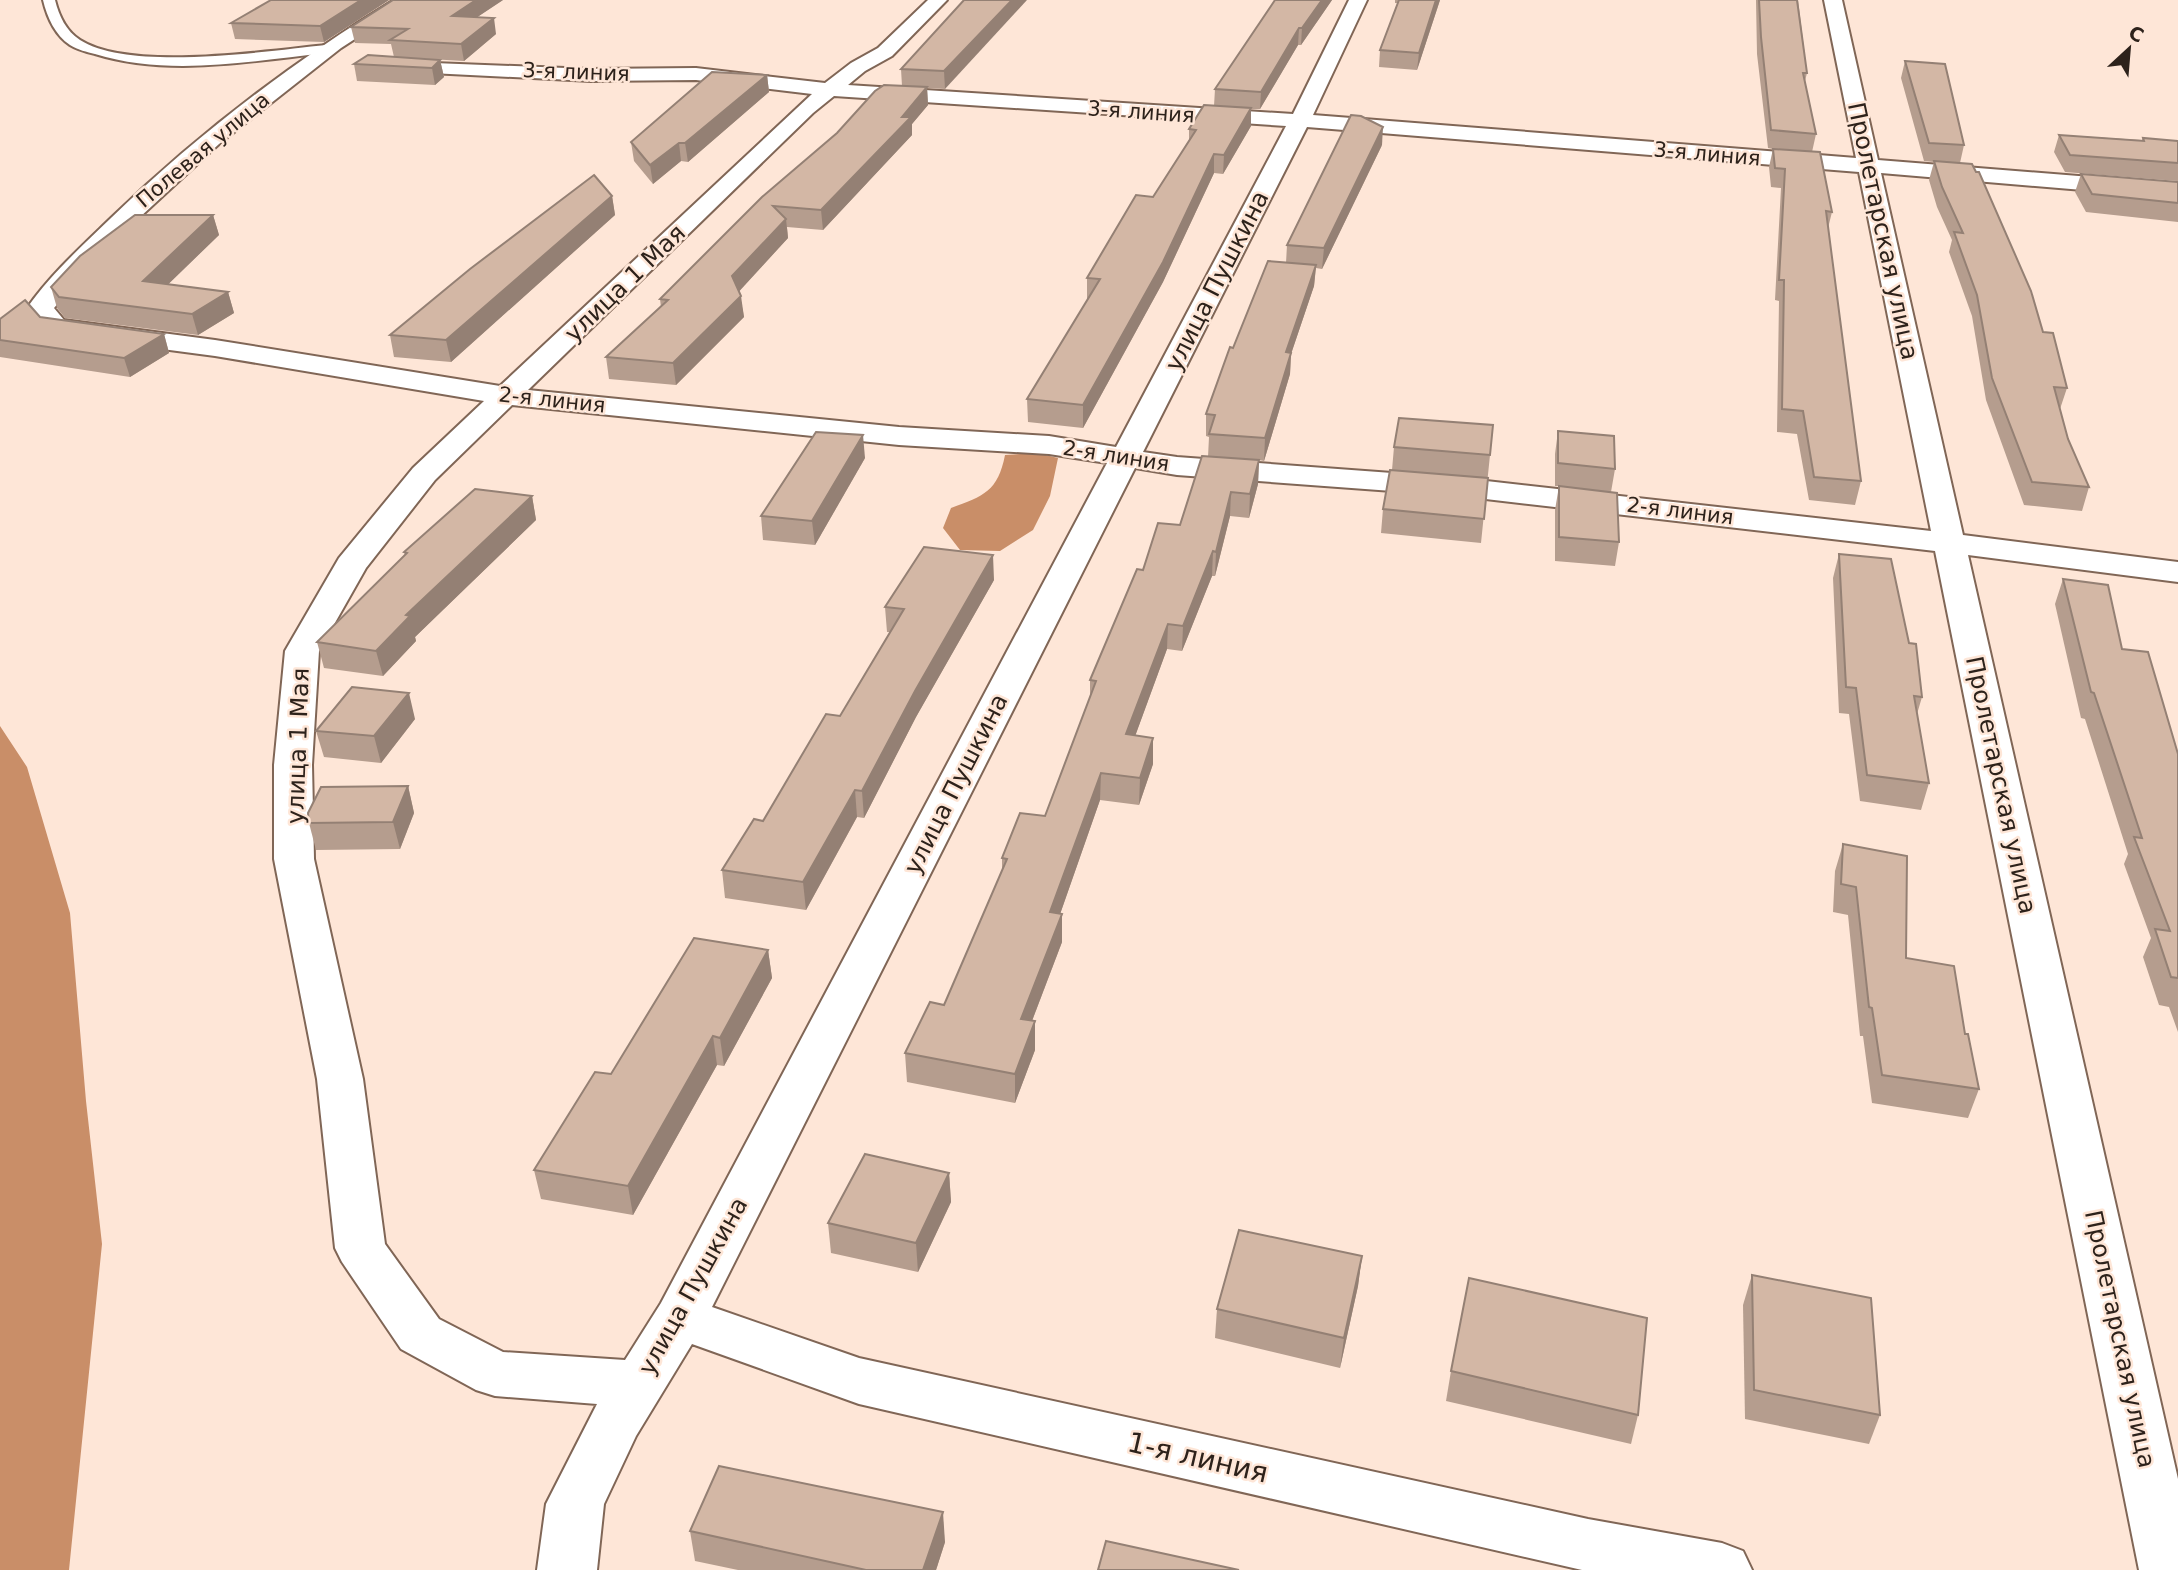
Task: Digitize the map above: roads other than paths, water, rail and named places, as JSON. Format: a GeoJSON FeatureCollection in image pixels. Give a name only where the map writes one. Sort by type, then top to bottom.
{"type":"FeatureCollection","features":[{"type":"Feature","properties":{"kind":"street","name":"Полевая улица"},"geometry":{"type":"LineString","coordinates":[[56,327],[40,308],[76,264],[161,181],[406,0]]}},
{"type":"Feature","properties":{"kind":"street","name":"улица 1 Мая"},"geometry":{"type":"LineString","coordinates":[[639,1384],[495,1374],[420,1334],[360,1248],[340,1079],[294,859],[293,765],[302,651],[351,565],[424,474],[806,109],[858,67],[885,52],[938,0]]}},
{"type":"Feature","properties":{"kind":"street","name":"улица Пушкина"},"geometry":{"type":"LineString","coordinates":[[567,1570],[575,1504],[616,1421],[680,1318],[1299,122],[1358,0]]}},
{"type":"Feature","properties":{"kind":"street","name":"Пролетарская улица"},"geometry":{"type":"LineString","coordinates":[[1833,0],[2169,1570]]}},
{"type":"Feature","properties":{"kind":"street","name":"3-я линия"},"geometry":{"type":"LineString","coordinates":[[370,63],[591,75],[696,74],[832,90],[1394,127],[1869,168],[2133,185],[2178,191]]}},
{"type":"Feature","properties":{"kind":"street","name":"2-я линия"},"geometry":{"type":"LineString","coordinates":[[56,327],[215,348],[507,396],[899,436],[1049,445],[1177,466],[1460,487],[2178,572]]}},
{"type":"Feature","properties":{"kind":"street","name":"1-я линия"},"geometry":{"type":"LineString","coordinates":[[680,1318],[859,1381],[1588,1545],[1722,1570]]}},
{"type":"Feature","properties":{"kind":"lane"},"geometry":{"type":"LineString","coordinates":[[49,0],[52,19],[79,45],[150,62],[327,57]]}}]}
